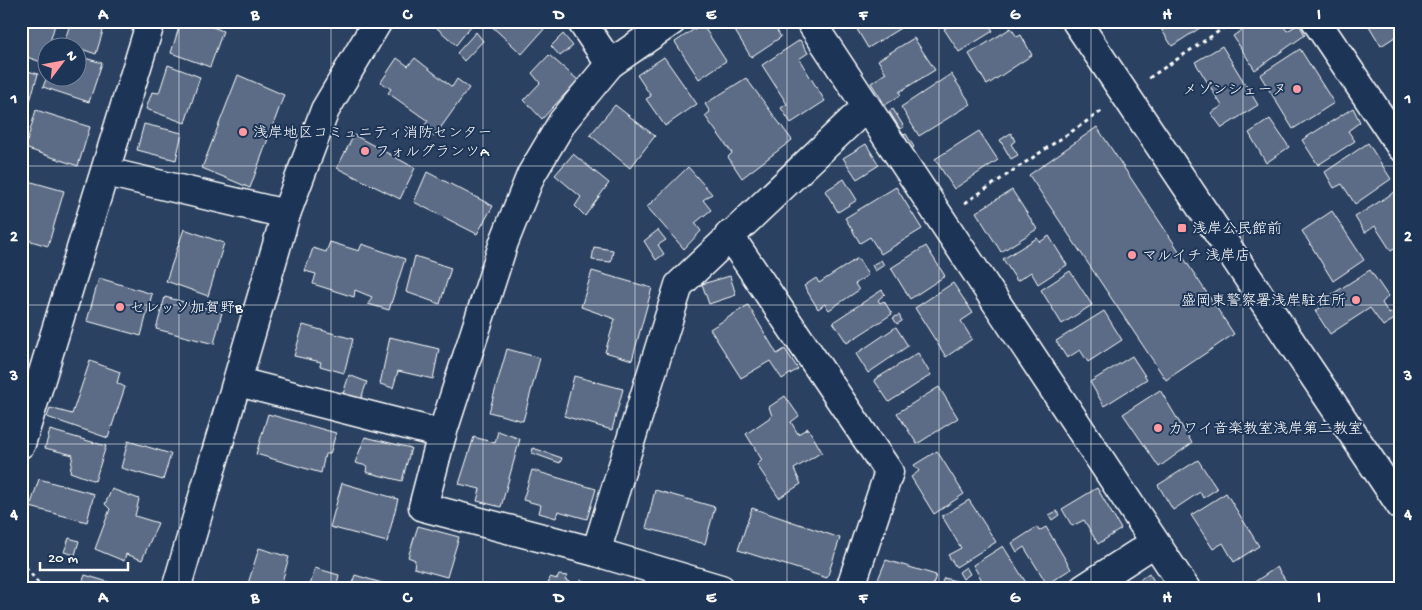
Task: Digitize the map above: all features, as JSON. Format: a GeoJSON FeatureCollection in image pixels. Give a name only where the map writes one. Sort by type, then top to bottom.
{"type":"FeatureCollection","features":[{"type":"Feature","properties":{"kind":"street"},"geometry":{"type":"LineString","coordinates":[[21,444],[151,21]]}},
{"type":"Feature","properties":{"kind":"street"},"geometry":{"type":"LineString","coordinates":[[176,589],[286,214],[325,110],[378,21]]}},
{"type":"Feature","properties":{"kind":"street"},"geometry":{"type":"LineString","coordinates":[[581,21],[610,64]]}},
{"type":"Feature","properties":{"kind":"street"},"geometry":{"type":"LineString","coordinates":[[672,21],[610,64],[563,121],[531,175],[504,242],[442,434],[424,507],[596,552],[720,589]]}},
{"type":"Feature","properties":{"kind":"street"},"geometry":{"type":"LineString","coordinates":[[810,21],[1186,589]]}},
{"type":"Feature","properties":{"kind":"street"},"geometry":{"type":"LineString","coordinates":[[1076,21],[1401,506]]}},
{"type":"Feature","properties":{"kind":"street"},"geometry":{"type":"LineString","coordinates":[[1316,21],[1401,146]]}},
{"type":"Feature","properties":{"kind":"street"},"geometry":{"type":"LineString","coordinates":[[596,552],[679,285],[729,235],[866,107]]}},
{"type":"Feature","properties":{"kind":"street"},"geometry":{"type":"LineString","coordinates":[[106,172],[286,214]]}},
{"type":"Feature","properties":{"kind":"street"},"geometry":{"type":"LineString","coordinates":[[729,235],[889,472],[850,589]]}},
{"type":"Feature","properties":{"kind":"street"},"geometry":{"type":"LineString","coordinates":[[238,382],[442,434]]}},
{"type":"Feature","properties":{"kind":"street"},"geometry":{"type":"LineString","coordinates":[[1083,589],[1154,542]]}},
{"type":"Feature","properties":{"kind":"path"},"geometry":{"type":"LineString","coordinates":[[1148,78],[1234,21]]}},
{"type":"Feature","properties":{"kind":"path"},"geometry":{"type":"LineString","coordinates":[[942,219],[1102,111]]}},
{"type":"Feature","properties":{"kind":"path"},"geometry":{"type":"LineString","coordinates":[[21,561],[43,589]]}},
{"type":"Feature","properties":{"kind":"building"},"geometry":{"type":"Polygon","coordinates":[[[21,21],[56,21],[51,38],[38,38],[38,61],[21,55],[28,24],[21,21]]]}},
{"type":"Feature","properties":{"kind":"building"},"geometry":{"type":"Polygon","coordinates":[[[71,21],[106,21],[96,54],[88,51],[88,38],[66,38],[71,21]]]}},
{"type":"Feature","properties":{"kind":"building"},"geometry":{"type":"Polygon","coordinates":[[[181,21],[197,21],[223,31],[210,67],[171,53],[181,21]]]}},
{"type":"Feature","properties":{"kind":"building"},"geometry":{"type":"Polygon","coordinates":[[[429,21],[475,21],[456,45],[429,21]]]}},
{"type":"Feature","properties":{"kind":"building"},"geometry":{"type":"Polygon","coordinates":[[[540,21],[546,27],[522,54],[487,22],[540,21]]]}},
{"type":"Feature","properties":{"kind":"building"},"geometry":{"type":"Polygon","coordinates":[[[729,21],[771,21],[781,37],[751,57],[729,21]]]}},
{"type":"Feature","properties":{"kind":"building"},"geometry":{"type":"Polygon","coordinates":[[[862,21],[906,21],[907,24],[868,48],[855,26],[862,21]]]}},
{"type":"Feature","properties":{"kind":"building"},"geometry":{"type":"Polygon","coordinates":[[[957,21],[992,21],[989,24],[993,31],[959,52],[944,29],[957,21]]]}},
{"type":"Feature","properties":{"kind":"building"},"geometry":{"type":"Polygon","coordinates":[[[1156,21],[1200,21],[1203,26],[1172,46],[1156,21]]]}},
{"type":"Feature","properties":{"kind":"building"},"geometry":{"type":"Polygon","coordinates":[[[1255,21],[1280,21],[1287,31],[1299,24],[1305,35],[1255,70],[1233,36],[1255,21]]]}},
{"type":"Feature","properties":{"kind":"building"},"geometry":{"type":"Polygon","coordinates":[[[1366,21],[1401,21],[1401,33],[1381,46],[1366,21]]]}},
{"type":"Feature","properties":{"kind":"building"},"geometry":{"type":"Polygon","coordinates":[[[702,24],[726,61],[699,79],[675,42],[702,24]]]}},
{"type":"Feature","properties":{"kind":"building"},"geometry":{"type":"Polygon","coordinates":[[[1011,28],[1017,37],[1021,35],[1032,55],[987,85],[969,54],[1011,28]]]}},
{"type":"Feature","properties":{"kind":"building"},"geometry":{"type":"Polygon","coordinates":[[[476,32],[483,41],[464,61],[457,53],[476,32]]]}},
{"type":"Feature","properties":{"kind":"building"},"geometry":{"type":"Polygon","coordinates":[[[563,34],[573,46],[560,56],[551,46],[563,34]]]}},
{"type":"Feature","properties":{"kind":"building"},"geometry":{"type":"Polygon","coordinates":[[[914,38],[935,70],[899,92],[901,95],[885,105],[871,83],[886,73],[878,60],[914,38]]]}},
{"type":"Feature","properties":{"kind":"building"},"geometry":{"type":"Polygon","coordinates":[[[800,40],[808,53],[799,59],[825,101],[791,123],[781,108],[787,104],[762,65],[800,40]]]}},
{"type":"Feature","properties":{"kind":"building"},"geometry":{"type":"Polygon","coordinates":[[[1222,46],[1258,105],[1222,128],[1211,113],[1222,106],[1195,62],[1222,46]]]}},
{"type":"Feature","properties":{"kind":"building","name":"メゾンシェーヌ"},"geometry":{"type":"Polygon","coordinates":[[[1300,49],[1334,103],[1293,129],[1260,75],[1300,49]]]}},
{"type":"Feature","properties":{"kind":"building"},"geometry":{"type":"Polygon","coordinates":[[[549,55],[578,80],[542,119],[524,100],[540,83],[532,73],[549,55]]]}},
{"type":"Feature","properties":{"kind":"building"},"geometry":{"type":"Polygon","coordinates":[[[664,57],[697,104],[665,126],[646,99],[651,96],[637,75],[664,57]]]}},
{"type":"Feature","properties":{"kind":"building"},"geometry":{"type":"Polygon","coordinates":[[[397,58],[408,66],[415,58],[452,87],[457,79],[469,88],[434,137],[422,128],[428,121],[388,93],[391,89],[381,82],[397,58]]]}},
{"type":"Feature","properties":{"kind":"building"},"geometry":{"type":"Polygon","coordinates":[[[88,59],[102,63],[89,102],[46,88],[88,88],[88,59]]]}},
{"type":"Feature","properties":{"kind":"building"},"geometry":{"type":"Polygon","coordinates":[[[168,65],[200,77],[185,123],[146,109],[152,92],[159,93],[168,65]]]}},
{"type":"Feature","properties":{"kind":"building"},"geometry":{"type":"Polygon","coordinates":[[[21,69],[38,74],[27,111],[21,109],[21,69]]]}},
{"type":"Feature","properties":{"kind":"building"},"geometry":{"type":"Polygon","coordinates":[[[951,74],[971,104],[919,136],[901,107],[951,74]]]}},
{"type":"Feature","properties":{"kind":"building","name":"浅岸地区コミュニティ消防センター"},"geometry":{"type":"Polygon","coordinates":[[[238,75],[284,95],[250,188],[202,168],[238,75]]]}},
{"type":"Feature","properties":{"kind":"building"},"geometry":{"type":"Polygon","coordinates":[[[746,78],[792,140],[742,178],[728,157],[732,153],[705,116],[710,112],[705,104],[746,78]]]}},
{"type":"Feature","properties":{"kind":"building"},"geometry":{"type":"Polygon","coordinates":[[[615,105],[655,136],[630,168],[590,135],[615,105]]]}},
{"type":"Feature","properties":{"kind":"building"},"geometry":{"type":"Polygon","coordinates":[[[1353,108],[1360,122],[1348,131],[1355,141],[1318,165],[1302,140],[1353,108]]]}},
{"type":"Feature","properties":{"kind":"building"},"geometry":{"type":"Polygon","coordinates":[[[893,109],[904,127],[900,129],[889,111],[893,109]]]}},
{"type":"Feature","properties":{"kind":"building"},"geometry":{"type":"Polygon","coordinates":[[[36,110],[90,127],[78,166],[25,148],[36,110]]]}},
{"type":"Feature","properties":{"kind":"building"},"geometry":{"type":"Polygon","coordinates":[[[1270,119],[1289,147],[1266,163],[1249,133],[1270,119]]]}},
{"type":"Feature","properties":{"kind":"building"},"geometry":{"type":"Polygon","coordinates":[[[144,124],[182,133],[176,160],[137,150],[144,124]]]}},
{"type":"Feature","properties":{"kind":"building","name":"マルイチ 浅岸店"},"geometry":{"type":"Polygon","coordinates":[[[1097,127],[1234,334],[1166,380],[1029,175],[1097,127]]]}},
{"type":"Feature","properties":{"kind":"building"},"geometry":{"type":"Polygon","coordinates":[[[979,131],[998,160],[954,189],[935,159],[979,131]]]}},
{"type":"Feature","properties":{"kind":"building"},"geometry":{"type":"Polygon","coordinates":[[[1011,133],[1015,141],[1011,144],[1018,155],[1011,159],[1000,140],[1011,133]]]}},
{"type":"Feature","properties":{"kind":"building"},"geometry":{"type":"Polygon","coordinates":[[[906,134],[914,147],[912,149],[903,135],[906,134]]]}},
{"type":"Feature","properties":{"kind":"building","name":"フォルグランツA"},"geometry":{"type":"Polygon","coordinates":[[[354,135],[415,168],[400,199],[337,168],[354,135]]]}},
{"type":"Feature","properties":{"kind":"building"},"geometry":{"type":"Polygon","coordinates":[[[1368,143],[1391,179],[1355,204],[1342,184],[1334,188],[1325,172],[1368,143]]]}},
{"type":"Feature","properties":{"kind":"building"},"geometry":{"type":"Polygon","coordinates":[[[866,144],[879,165],[857,179],[843,158],[866,144]]]}},
{"type":"Feature","properties":{"kind":"building"},"geometry":{"type":"Polygon","coordinates":[[[573,154],[609,183],[585,216],[575,206],[581,197],[555,175],[573,154]]]}},
{"type":"Feature","properties":{"kind":"building"},"geometry":{"type":"Polygon","coordinates":[[[688,167],[712,194],[703,200],[711,210],[695,223],[701,231],[684,249],[647,207],[688,167]]]}},
{"type":"Feature","properties":{"kind":"building"},"geometry":{"type":"Polygon","coordinates":[[[427,172],[493,206],[477,234],[414,202],[427,172]]]}},
{"type":"Feature","properties":{"kind":"building"},"geometry":{"type":"Polygon","coordinates":[[[21,179],[64,191],[48,246],[21,238],[21,179]]]}},
{"type":"Feature","properties":{"kind":"building"},"geometry":{"type":"Polygon","coordinates":[[[844,179],[857,200],[838,212],[825,191],[844,179]]]}},
{"type":"Feature","properties":{"kind":"building"},"geometry":{"type":"Polygon","coordinates":[[[896,187],[922,229],[881,254],[870,237],[860,243],[845,218],[896,187]]]}},
{"type":"Feature","properties":{"kind":"building"},"geometry":{"type":"Polygon","coordinates":[[[1401,188],[1401,245],[1391,251],[1375,226],[1365,233],[1355,217],[1401,188]]]}},
{"type":"Feature","properties":{"kind":"building"},"geometry":{"type":"Polygon","coordinates":[[[1012,190],[1037,229],[1001,252],[976,212],[1012,190]]]}},
{"type":"Feature","properties":{"kind":"building"},"geometry":{"type":"Polygon","coordinates":[[[1332,211],[1364,260],[1333,281],[1302,231],[1332,211]]]}},
{"type":"Feature","properties":{"kind":"building"},"geometry":{"type":"Polygon","coordinates":[[[184,229],[224,243],[208,296],[166,281],[184,229]]]}},
{"type":"Feature","properties":{"kind":"building"},"geometry":{"type":"Polygon","coordinates":[[[658,230],[666,240],[658,245],[664,254],[656,260],[644,241],[658,230]]]}},
{"type":"Feature","properties":{"kind":"building"},"geometry":{"type":"Polygon","coordinates":[[[1049,236],[1067,265],[1038,284],[1031,272],[1017,281],[1003,259],[1037,238],[1040,242],[1049,236]]]}},
{"type":"Feature","properties":{"kind":"building"},"geometry":{"type":"Polygon","coordinates":[[[330,242],[359,251],[362,244],[405,259],[389,310],[368,304],[372,297],[355,290],[354,297],[313,284],[316,274],[305,271],[313,248],[326,252],[330,242]]]}},
{"type":"Feature","properties":{"kind":"building"},"geometry":{"type":"Polygon","coordinates":[[[926,246],[945,276],[910,299],[891,268],[926,246]]]}},
{"type":"Feature","properties":{"kind":"building"},"geometry":{"type":"Polygon","coordinates":[[[594,247],[613,250],[611,262],[592,260],[594,247]]]}},
{"type":"Feature","properties":{"kind":"building"},"geometry":{"type":"Polygon","coordinates":[[[415,256],[451,268],[440,304],[406,292],[415,256]]]}},
{"type":"Feature","properties":{"kind":"building"},"geometry":{"type":"Polygon","coordinates":[[[858,258],[868,275],[855,284],[859,290],[829,310],[825,304],[818,309],[804,286],[816,278],[819,283],[858,258]]]}},
{"type":"Feature","properties":{"kind":"building"},"geometry":{"type":"Polygon","coordinates":[[[881,260],[884,265],[875,271],[872,265],[881,260]]]}},
{"type":"Feature","properties":{"kind":"building","name":"盛岡東警察署浅岸駐在所"},"geometry":{"type":"Polygon","coordinates":[[[1370,270],[1388,296],[1382,303],[1389,314],[1399,308],[1401,315],[1383,326],[1370,308],[1330,334],[1315,311],[1328,303],[1326,298],[1370,270]]]}},
{"type":"Feature","properties":{"kind":"building"},"geometry":{"type":"Polygon","coordinates":[[[592,271],[652,288],[632,360],[605,352],[615,319],[581,307],[592,271]]]}},
{"type":"Feature","properties":{"kind":"building"},"geometry":{"type":"Polygon","coordinates":[[[1070,271],[1092,305],[1062,324],[1041,290],[1070,271]]]}},
{"type":"Feature","properties":{"kind":"building"},"geometry":{"type":"Polygon","coordinates":[[[730,276],[736,295],[709,304],[702,284],[730,276]]]}},
{"type":"Feature","properties":{"kind":"building","name":"セレッソ加賀野B"},"geometry":{"type":"Polygon","coordinates":[[[99,278],[152,294],[141,336],[87,321],[99,278]]]}},
{"type":"Feature","properties":{"kind":"building"},"geometry":{"type":"Polygon","coordinates":[[[953,283],[973,313],[961,321],[972,339],[946,357],[915,308],[953,283]]]}},
{"type":"Feature","properties":{"kind":"building"},"geometry":{"type":"Polygon","coordinates":[[[882,290],[885,294],[878,300],[880,303],[884,301],[892,314],[847,343],[833,322],[882,290]]]}},
{"type":"Feature","properties":{"kind":"building","name":"セレッソ加賀野B"},"geometry":{"type":"Polygon","coordinates":[[[165,297],[222,312],[214,344],[156,329],[165,297]]]}},
{"type":"Feature","properties":{"kind":"building"},"geometry":{"type":"Polygon","coordinates":[[[748,305],[777,354],[785,349],[798,369],[782,379],[770,361],[741,378],[710,329],[748,305]]]}},
{"type":"Feature","properties":{"kind":"building"},"geometry":{"type":"Polygon","coordinates":[[[1104,311],[1122,340],[1088,362],[1080,350],[1067,358],[1056,341],[1104,311]]]}},
{"type":"Feature","properties":{"kind":"building"},"geometry":{"type":"Polygon","coordinates":[[[899,315],[902,321],[897,324],[893,318],[899,315]]]}},
{"type":"Feature","properties":{"kind":"building"},"geometry":{"type":"Polygon","coordinates":[[[303,325],[353,339],[344,373],[320,366],[321,362],[294,356],[303,325]]]}},
{"type":"Feature","properties":{"kind":"building"},"geometry":{"type":"Polygon","coordinates":[[[896,327],[908,346],[868,373],[856,354],[896,327]]]}},
{"type":"Feature","properties":{"kind":"building"},"geometry":{"type":"Polygon","coordinates":[[[390,337],[439,349],[433,379],[398,371],[393,388],[380,384],[390,337]]]}},
{"type":"Feature","properties":{"kind":"building"},"geometry":{"type":"Polygon","coordinates":[[[507,349],[540,358],[523,421],[489,412],[507,349]]]}},
{"type":"Feature","properties":{"kind":"building"},"geometry":{"type":"Polygon","coordinates":[[[918,353],[931,375],[889,402],[874,380],[918,353]]]}},
{"type":"Feature","properties":{"kind":"building"},"geometry":{"type":"Polygon","coordinates":[[[1132,356],[1147,379],[1104,406],[1090,382],[1132,356]]]}},
{"type":"Feature","properties":{"kind":"building"},"geometry":{"type":"Polygon","coordinates":[[[90,361],[120,372],[117,383],[125,387],[108,438],[47,417],[50,408],[72,414],[90,361]]]}},
{"type":"Feature","properties":{"kind":"building"},"geometry":{"type":"Polygon","coordinates":[[[349,375],[367,382],[360,401],[343,394],[349,375]]]}},
{"type":"Feature","properties":{"kind":"building"},"geometry":{"type":"Polygon","coordinates":[[[574,376],[623,389],[612,430],[564,416],[574,376]]]}},
{"type":"Feature","properties":{"kind":"building"},"geometry":{"type":"Polygon","coordinates":[[[939,387],[958,418],[917,444],[897,413],[939,387]]]}},
{"type":"Feature","properties":{"kind":"building","name":"カワイ音楽教室浅岸第二教室"},"geometry":{"type":"Polygon","coordinates":[[[1160,390],[1192,443],[1159,467],[1123,414],[1160,390]]]}},
{"type":"Feature","properties":{"kind":"building"},"geometry":{"type":"Polygon","coordinates":[[[785,396],[799,416],[791,422],[798,434],[808,428],[822,452],[794,469],[801,484],[779,498],[757,465],[762,460],[746,434],[772,416],[769,407],[785,396]]]}},
{"type":"Feature","properties":{"kind":"building"},"geometry":{"type":"Polygon","coordinates":[[[268,414],[336,433],[330,454],[325,454],[321,473],[256,454],[268,414]]]}},
{"type":"Feature","properties":{"kind":"building"},"geometry":{"type":"Polygon","coordinates":[[[50,430],[106,446],[95,481],[70,472],[73,455],[45,448],[50,430]]]}},
{"type":"Feature","properties":{"kind":"building"},"geometry":{"type":"Polygon","coordinates":[[[498,431],[520,439],[501,507],[477,501],[480,489],[459,484],[474,437],[495,443],[498,431]]]}},
{"type":"Feature","properties":{"kind":"building"},"geometry":{"type":"Polygon","coordinates":[[[365,437],[411,448],[402,481],[366,472],[367,466],[355,463],[365,437]]]}},
{"type":"Feature","properties":{"kind":"building"},"geometry":{"type":"Polygon","coordinates":[[[128,441],[171,454],[163,480],[121,468],[128,441]]]}},
{"type":"Feature","properties":{"kind":"building"},"geometry":{"type":"Polygon","coordinates":[[[533,448],[562,458],[560,463],[532,453],[533,448]]]}},
{"type":"Feature","properties":{"kind":"building"},"geometry":{"type":"Polygon","coordinates":[[[937,451],[964,494],[934,514],[911,477],[919,471],[914,465],[937,451]]]}},
{"type":"Feature","properties":{"kind":"building"},"geometry":{"type":"Polygon","coordinates":[[[1198,460],[1217,489],[1203,498],[1200,492],[1173,510],[1158,485],[1198,460]]]}},
{"type":"Feature","properties":{"kind":"building"},"geometry":{"type":"Polygon","coordinates":[[[532,470],[596,489],[587,519],[558,511],[556,518],[539,513],[541,505],[523,500],[532,470]]]}},
{"type":"Feature","properties":{"kind":"building"},"geometry":{"type":"Polygon","coordinates":[[[39,479],[94,494],[87,522],[30,507],[39,479]]]}},
{"type":"Feature","properties":{"kind":"building"},"geometry":{"type":"Polygon","coordinates":[[[342,483],[398,499],[387,542],[330,527],[342,483]]]}},
{"type":"Feature","properties":{"kind":"building"},"geometry":{"type":"Polygon","coordinates":[[[1097,488],[1121,529],[1098,544],[1084,520],[1072,526],[1062,509],[1097,488]]]}},
{"type":"Feature","properties":{"kind":"building"},"geometry":{"type":"Polygon","coordinates":[[[112,489],[139,499],[135,516],[158,523],[142,560],[126,554],[124,561],[95,549],[110,509],[105,504],[112,489]]]}},
{"type":"Feature","properties":{"kind":"building"},"geometry":{"type":"Polygon","coordinates":[[[655,490],[715,507],[705,544],[646,528],[655,490]]]}},
{"type":"Feature","properties":{"kind":"building"},"geometry":{"type":"Polygon","coordinates":[[[1226,493],[1259,546],[1234,562],[1223,543],[1213,549],[1191,515],[1226,493]]]}},
{"type":"Feature","properties":{"kind":"building"},"geometry":{"type":"Polygon","coordinates":[[[969,500],[996,542],[956,567],[948,555],[961,548],[942,516],[969,500]]]}},
{"type":"Feature","properties":{"kind":"building"},"geometry":{"type":"Polygon","coordinates":[[[752,508],[840,538],[827,578],[738,550],[752,508]]]}},
{"type":"Feature","properties":{"kind":"building"},"geometry":{"type":"Polygon","coordinates":[[[1057,511],[1059,515],[1052,520],[1049,515],[1057,511]]]}},
{"type":"Feature","properties":{"kind":"building"},"geometry":{"type":"Polygon","coordinates":[[[418,526],[459,537],[447,577],[414,568],[415,560],[408,557],[418,526]]]}},
{"type":"Feature","properties":{"kind":"building"},"geometry":{"type":"Polygon","coordinates":[[[1037,527],[1039,531],[1046,527],[1071,569],[1047,584],[1024,547],[1017,552],[1012,543],[1037,527]]]}},
{"type":"Feature","properties":{"kind":"building"},"geometry":{"type":"Polygon","coordinates":[[[69,538],[79,541],[75,555],[64,552],[69,538]]]}},
{"type":"Feature","properties":{"kind":"building"},"geometry":{"type":"Polygon","coordinates":[[[1003,546],[1030,589],[987,589],[973,565],[1003,546]]]}},
{"type":"Feature","properties":{"kind":"building"},"geometry":{"type":"Polygon","coordinates":[[[259,548],[289,557],[280,589],[247,587],[259,548]]]}},
{"type":"Feature","properties":{"kind":"building"},"geometry":{"type":"Polygon","coordinates":[[[886,560],[936,575],[932,589],[874,589],[886,560]]]}},
{"type":"Feature","properties":{"kind":"building"},"geometry":{"type":"Polygon","coordinates":[[[966,567],[970,574],[963,579],[959,572],[966,567]]]}},
{"type":"Feature","properties":{"kind":"building"},"geometry":{"type":"Polygon","coordinates":[[[1277,567],[1291,589],[1244,589],[1277,567]]]}},
{"type":"Feature","properties":{"kind":"building"},"geometry":{"type":"Polygon","coordinates":[[[315,568],[339,575],[336,589],[309,589],[315,568]]]}},
{"type":"Feature","properties":{"kind":"building"},"geometry":{"type":"Polygon","coordinates":[[[1149,573],[1159,589],[1114,589],[1124,581],[1129,587],[1149,573]]]}},
{"type":"Feature","properties":{"kind":"building"},"geometry":{"type":"Polygon","coordinates":[[[85,575],[131,589],[80,589],[85,575]]]}},
{"type":"Feature","properties":{"kind":"building"},"geometry":{"type":"Polygon","coordinates":[[[355,575],[402,589],[350,589],[355,575]]]}},
{"type":"Feature","properties":{"kind":"building"},"geometry":{"type":"Polygon","coordinates":[[[559,575],[568,576],[565,580],[580,587],[581,580],[591,584],[590,588],[593,589],[547,589],[550,577],[557,579],[559,575]]]}},
{"type":"Feature","properties":{"kind":"building"},"geometry":{"type":"Polygon","coordinates":[[[944,578],[964,583],[955,589],[942,589],[940,586],[944,578]]]}},
{"type":"Feature","properties":{"kind":"place","name":"メゾンシェーヌ"},"geometry":{"type":"Point","coordinates":[1297,89]}},
{"type":"Feature","properties":{"kind":"place","name":"浅岸地区コミュニティ消防センター"},"geometry":{"type":"Point","coordinates":[243,132]}},
{"type":"Feature","properties":{"kind":"place","name":"フォルグランツA"},"geometry":{"type":"Point","coordinates":[365,151]}},
{"type":"Feature","properties":{"kind":"place","name":"浅岸公民館前"},"geometry":{"type":"Point","coordinates":[1182,228]}},
{"type":"Feature","properties":{"kind":"place","name":"マルイチ 浅岸店"},"geometry":{"type":"Point","coordinates":[1132,255]}},
{"type":"Feature","properties":{"kind":"place","name":"盛岡東警察署浅岸駐在所"},"geometry":{"type":"Point","coordinates":[1356,300]}},
{"type":"Feature","properties":{"kind":"place","name":"セレッソ加賀野B"},"geometry":{"type":"Point","coordinates":[120,307]}},
{"type":"Feature","properties":{"kind":"place","name":"カワイ音楽教室浅岸第二教室"},"geometry":{"type":"Point","coordinates":[1158,428]}}]}
